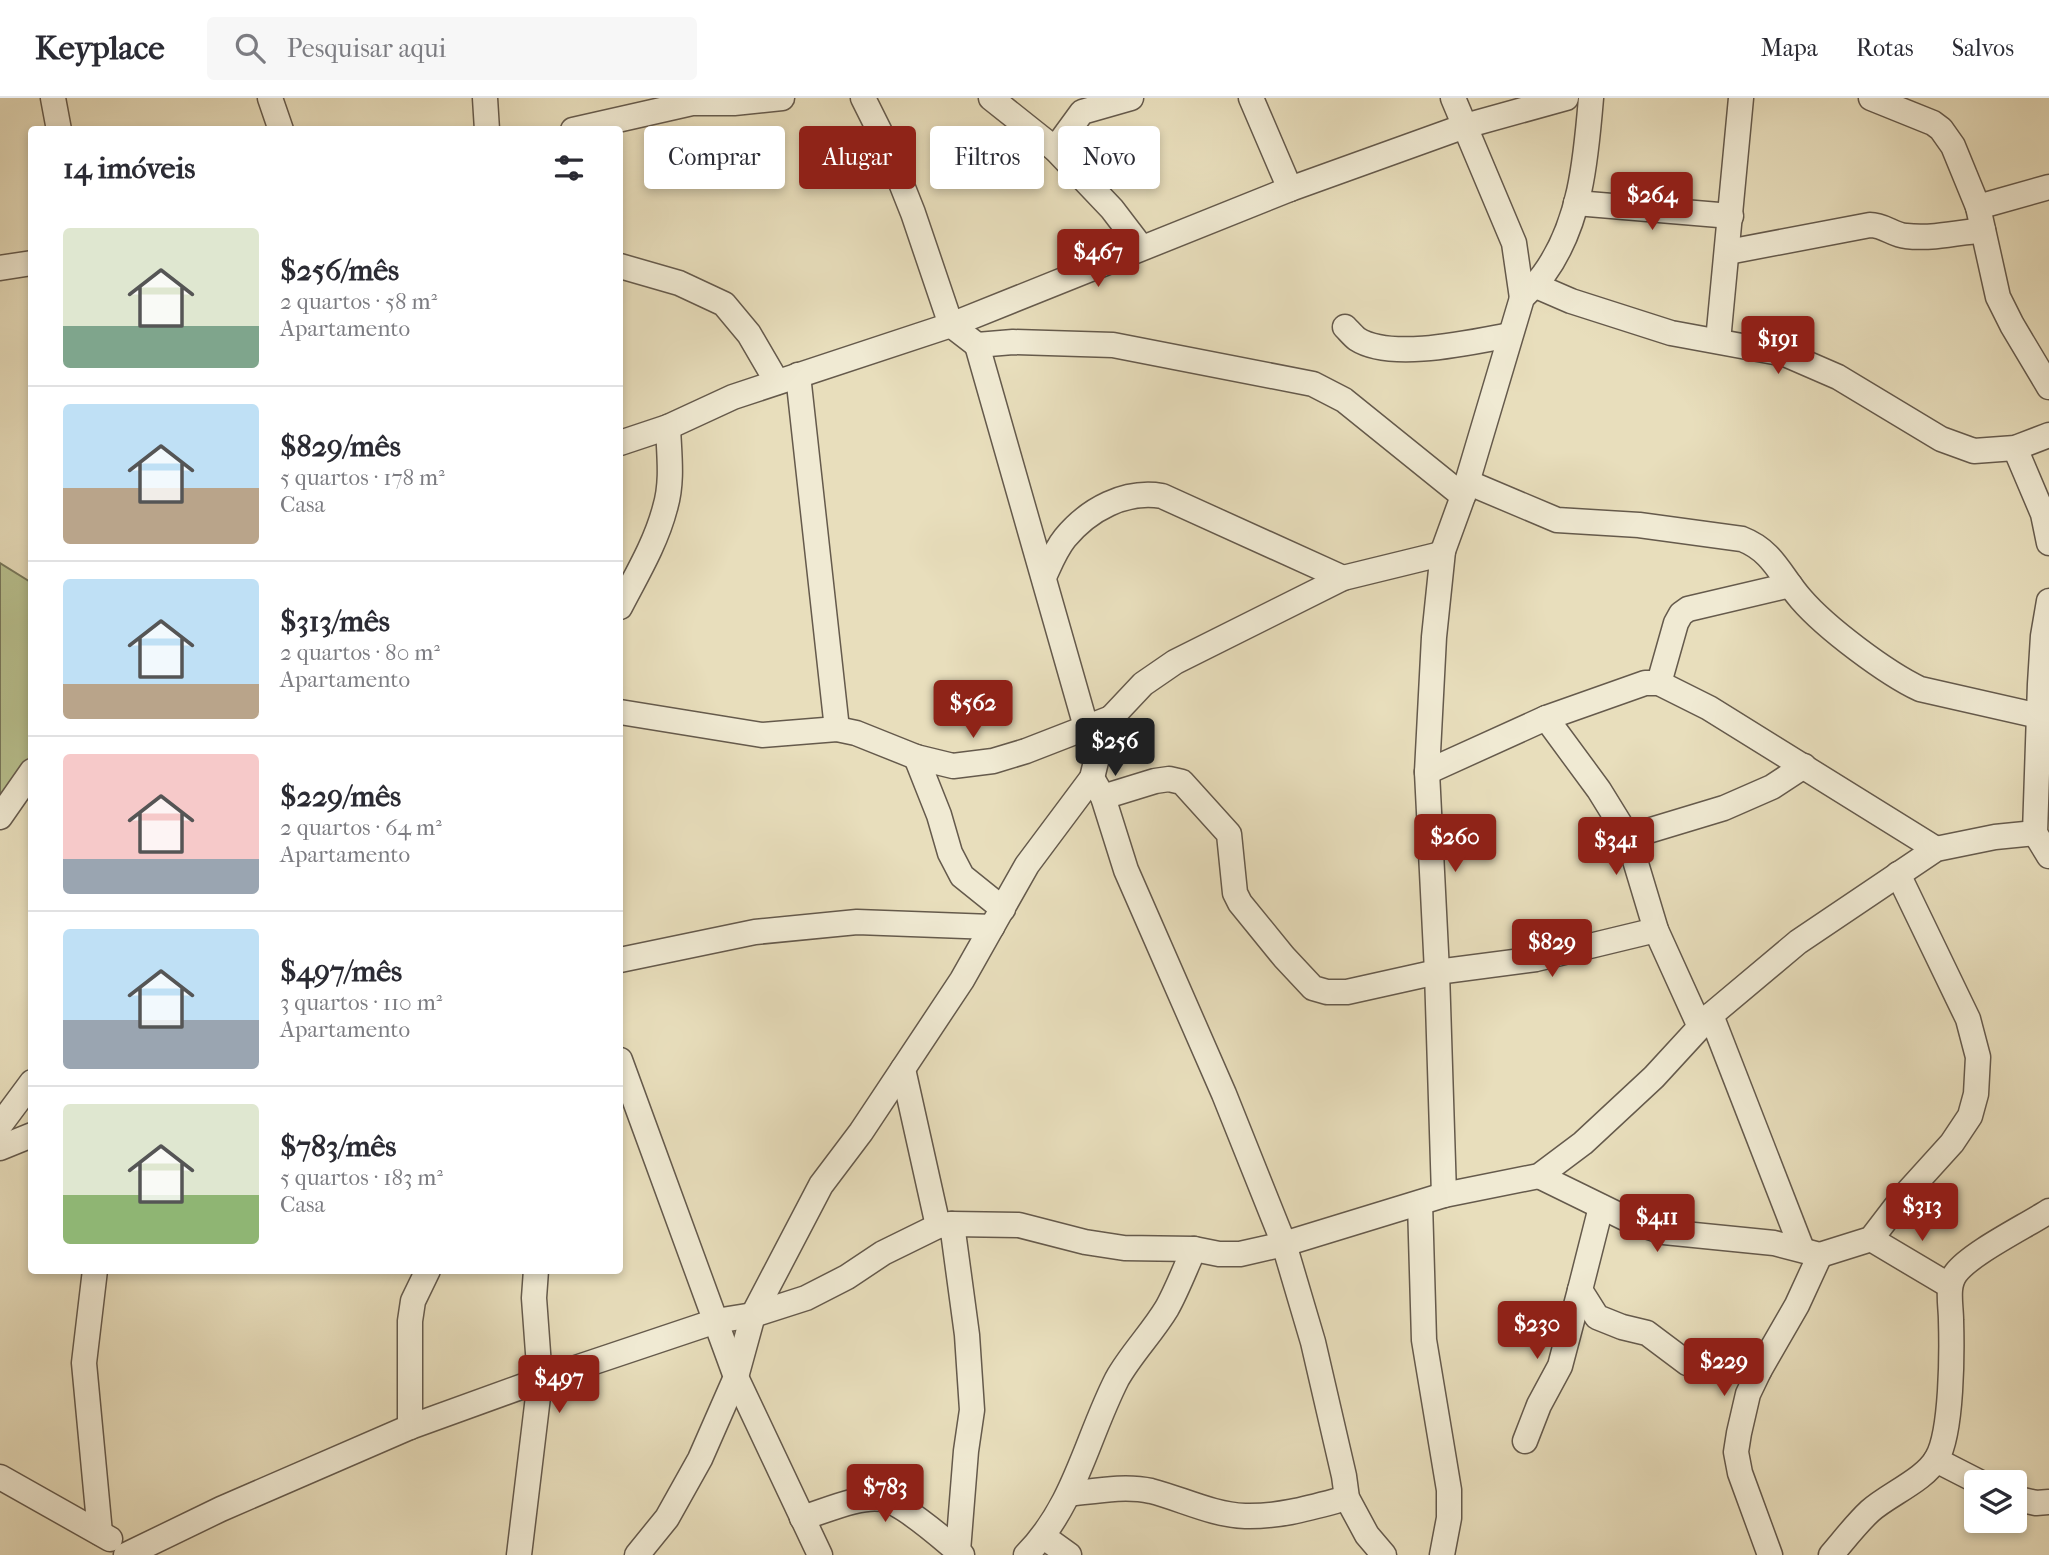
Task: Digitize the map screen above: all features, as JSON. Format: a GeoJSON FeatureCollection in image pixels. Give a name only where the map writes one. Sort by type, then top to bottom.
{"type":"FeatureCollection","features":[{"type":"Feature","properties":{"kind":"street"},"geometry":{"type":"LineString","coordinates":[[53,98],[58,126]]}},
{"type":"Feature","properties":{"kind":"street"},"geometry":{"type":"LineString","coordinates":[[270,98],[280,126]]}},
{"type":"Feature","properties":{"kind":"street"},"geometry":{"type":"LineString","coordinates":[[485,98],[487,126]]}},
{"type":"Feature","properties":{"kind":"street"},"geometry":{"type":"LineString","coordinates":[[591,126],[692,103],[734,103],[782,98]]}},
{"type":"Feature","properties":{"kind":"street"},"geometry":{"type":"LineString","coordinates":[[863,98],[884,140],[913,213],[951,325],[977,345],[1086,727]]}},
{"type":"Feature","properties":{"kind":"street"},"geometry":{"type":"LineString","coordinates":[[991,98],[1055,149],[1112,209],[1141,247]]}},
{"type":"Feature","properties":{"kind":"street"},"geometry":{"type":"LineString","coordinates":[[1055,149],[1082,113],[1131,98]]}},
{"type":"Feature","properties":{"kind":"street"},"geometry":{"type":"LineString","coordinates":[[1251,98],[1290,189]]}},
{"type":"Feature","properties":{"kind":"street"},"geometry":{"type":"LineString","coordinates":[[1453,98],[1514,243],[1528,292]]}},
{"type":"Feature","properties":{"kind":"street"},"geometry":{"type":"LineString","coordinates":[[623,442],[668,427],[733,397],[951,325],[1290,189],[1465,126],[1566,98]]}},
{"type":"Feature","properties":{"kind":"street"},"geometry":{"type":"LineString","coordinates":[[1444,1195],[1427,772],[1434,637],[1443,551],[1465,489],[1510,335],[1528,292],[1544,275],[1572,219],[1587,150],[1591,98]]}},
{"type":"Feature","properties":{"kind":"street"},"geometry":{"type":"LineString","coordinates":[[1718,341],[1741,98]]}},
{"type":"Feature","properties":{"kind":"street"},"geometry":{"type":"LineString","coordinates":[[1871,98],[1941,129],[1953,146],[1980,219],[1998,297],[2049,387]]}},
{"type":"Feature","properties":{"kind":"street"},"geometry":{"type":"LineString","coordinates":[[1728,252],[1870,225],[1880,225],[1901,236],[1914,237],[1980,219],[2049,187]]}},
{"type":"Feature","properties":{"kind":"street"},"geometry":{"type":"LineString","coordinates":[[1576,203],[1731,216]]}},
{"type":"Feature","properties":{"kind":"street"},"geometry":{"type":"LineString","coordinates":[[0,268],[28,263]]}},
{"type":"Feature","properties":{"kind":"street"},"geometry":{"type":"LineString","coordinates":[[623,267],[679,283],[724,304],[787,379],[837,729]]}},
{"type":"Feature","properties":{"kind":"street"},"geometry":{"type":"LineString","coordinates":[[1528,292],[1571,301],[1671,333],[1786,354],[1838,377],[1941,439],[1974,451],[2015,448],[2049,435]]}},
{"type":"Feature","properties":{"kind":"street"},"geometry":{"type":"LineString","coordinates":[[1345,327],[1358,339],[1377,346],[1395,348],[1444,348],[1510,335]]}},
{"type":"Feature","properties":{"kind":"street"},"geometry":{"type":"LineString","coordinates":[[977,345],[1013,342],[1113,345],[1313,384],[1344,400],[1465,489],[1557,520],[1639,524],[1742,539],[1756,544],[1766,552],[1816,615],[1903,681],[1920,689],[2039,716]]}},
{"type":"Feature","properties":{"kind":"street"},"geometry":{"type":"LineString","coordinates":[[623,601],[647,555],[665,509],[670,482],[668,427]]}},
{"type":"Feature","properties":{"kind":"street"},"geometry":{"type":"LineString","coordinates":[[2015,448],[2043,514],[2049,543]]}},
{"type":"Feature","properties":{"kind":"street"},"geometry":{"type":"LineString","coordinates":[[1044,577],[1065,539],[1088,516],[1118,498],[1146,493],[1162,496],[1343,578]]}},
{"type":"Feature","properties":{"kind":"street"},"geometry":{"type":"LineString","coordinates":[[1384,1555],[1367,1535],[1347,1498],[1313,1342],[1284,1244],[1224,1094],[1126,870],[1098,787],[1101,741],[1111,718],[1143,684],[1175,662],[1343,578],[1437,555],[1443,551]]}},
{"type":"Feature","properties":{"kind":"street"},"geometry":{"type":"LineString","coordinates":[[1659,683],[1676,622],[1681,614],[1688,609],[1790,585]]}},
{"type":"Feature","properties":{"kind":"street"},"geometry":{"type":"LineString","coordinates":[[2049,601],[2043,636],[2035,833],[2049,856]]}},
{"type":"Feature","properties":{"kind":"street"},"geometry":{"type":"LineString","coordinates":[[1427,772],[1546,718],[1645,683],[1659,683],[1709,708],[1936,849]]}},
{"type":"Feature","properties":{"kind":"street"},"geometry":{"type":"LineString","coordinates":[[623,712],[762,735],[837,729],[856,733],[916,757],[953,766],[993,761],[1026,751],[1111,718]]}},
{"type":"Feature","properties":{"kind":"street"},"geometry":{"type":"LineString","coordinates":[[1546,718],[1599,790],[1628,837],[1656,930],[1705,1021],[1811,1252],[1797,1306],[1748,1394],[1736,1452],[1740,1472],[1770,1555]]}},
{"type":"Feature","properties":{"kind":"street"},"geometry":{"type":"LineString","coordinates":[[916,757],[939,815],[950,853],[962,876],[998,918]]}},
{"type":"Feature","properties":{"kind":"street"},"geometry":{"type":"LineString","coordinates":[[1628,837],[1724,808],[1772,787],[1804,766]]}},
{"type":"Feature","properties":{"kind":"street"},"geometry":{"type":"LineString","coordinates":[[0,817],[28,777]]}},
{"type":"Feature","properties":{"kind":"street"},"geometry":{"type":"LineString","coordinates":[[637,1555],[667,1518],[700,1459],[736,1377],[753,1315],[821,1185],[861,1132],[962,980],[1027,865],[1098,787],[1169,779],[1182,782],[1229,834],[1235,893],[1240,903],[1313,988],[1326,992],[1347,992],[1437,972],[1536,960],[1656,930]]}},
{"type":"Feature","properties":{"kind":"street"},"geometry":{"type":"LineString","coordinates":[[0,1476],[132,1554],[221,1509],[410,1427],[716,1321],[753,1315],[806,1298],[847,1277],[883,1253],[945,1225],[1019,1226],[1085,1242],[1124,1248],[1194,1249],[1219,1254],[1240,1254],[1284,1244],[1444,1195],[1539,1176],[1593,1133],[1654,1077],[1705,1021],[1798,942],[1936,849],[1995,836],[2035,833]]}},
{"type":"Feature","properties":{"kind":"street"},"geometry":{"type":"LineString","coordinates":[[1539,1176],[1633,1223],[1664,1232],[1774,1243],[1811,1252],[1871,1239],[1904,1196],[1952,1143],[1970,1116],[1976,1094],[1978,1057],[1968,1019],[1898,874]]}},
{"type":"Feature","properties":{"kind":"street"},"geometry":{"type":"LineString","coordinates":[[623,959],[755,932],[856,922],[998,918]]}},
{"type":"Feature","properties":{"kind":"street"},"geometry":{"type":"LineString","coordinates":[[623,1068],[736,1377],[820,1555]]}},
{"type":"Feature","properties":{"kind":"street"},"geometry":{"type":"LineString","coordinates":[[903,1069],[945,1225],[967,1335],[972,1410],[966,1451],[960,1553]]}},
{"type":"Feature","properties":{"kind":"street"},"geometry":{"type":"LineString","coordinates":[[0,1125],[28,1087]]}},
{"type":"Feature","properties":{"kind":"street"},"geometry":{"type":"LineString","coordinates":[[0,1148],[28,1137]]}},
{"type":"Feature","properties":{"kind":"street"},"geometry":{"type":"LineString","coordinates":[[1420,1203],[1424,1340],[1450,1490],[1450,1518],[1442,1555]]}},
{"type":"Feature","properties":{"kind":"street"},"geometry":{"type":"LineString","coordinates":[[1525,1441],[1539,1405],[1560,1366],[1601,1207]]}},
{"type":"Feature","properties":{"kind":"street"},"geometry":{"type":"LineString","coordinates":[[1838,1553],[1870,1512],[1926,1472],[1936,1460],[1942,1446],[1950,1363],[1950,1286],[1956,1273],[1971,1259],[2049,1211]]}},
{"type":"Feature","properties":{"kind":"street"},"geometry":{"type":"LineString","coordinates":[[1871,1239],[1950,1286]]}},
{"type":"Feature","properties":{"kind":"street"},"geometry":{"type":"LineString","coordinates":[[1026,1555],[1044,1536],[1069,1494],[1098,1418],[1119,1375],[1167,1308],[1194,1249]]}},
{"type":"Feature","properties":{"kind":"street"},"geometry":{"type":"LineString","coordinates":[[94,1274],[84,1363],[100,1533]]}},
{"type":"Feature","properties":{"kind":"street"},"geometry":{"type":"LineString","coordinates":[[410,1427],[410,1321],[413,1301],[426,1274]]}},
{"type":"Feature","properties":{"kind":"street"},"geometry":{"type":"LineString","coordinates":[[519,1555],[540,1380],[534,1298],[536,1274]]}},
{"type":"Feature","properties":{"kind":"street"},"geometry":{"type":"LineString","coordinates":[[1580,1290],[1597,1317],[1647,1333],[1687,1363],[1700,1368],[1759,1371]]}},
{"type":"Feature","properties":{"kind":"street"},"geometry":{"type":"LineString","coordinates":[[1936,1460],[1964,1474]]}},
{"type":"Feature","properties":{"kind":"street"},"geometry":{"type":"LineString","coordinates":[[1069,1494],[1116,1489],[1148,1491],[1243,1516],[1289,1514],[1347,1498]]}},
{"type":"Feature","properties":{"kind":"street"},"geometry":{"type":"LineString","coordinates":[[802,1518],[867,1498],[882,1499],[896,1503],[960,1553]]}},
{"type":"Feature","properties":{"kind":"street"},"geometry":{"type":"LineString","coordinates":[[2027,1501],[2049,1502]]}},
{"type":"Feature","properties":{"kind":"street"},"geometry":{"type":"LineString","coordinates":[[1044,1536],[1069,1555]]}},
{"type":"Feature","properties":{"kind":"green space"},"geometry":{"type":"Polygon","coordinates":[[[0,563],[28,580],[28,767],[0,810],[0,563]]]}}]}
